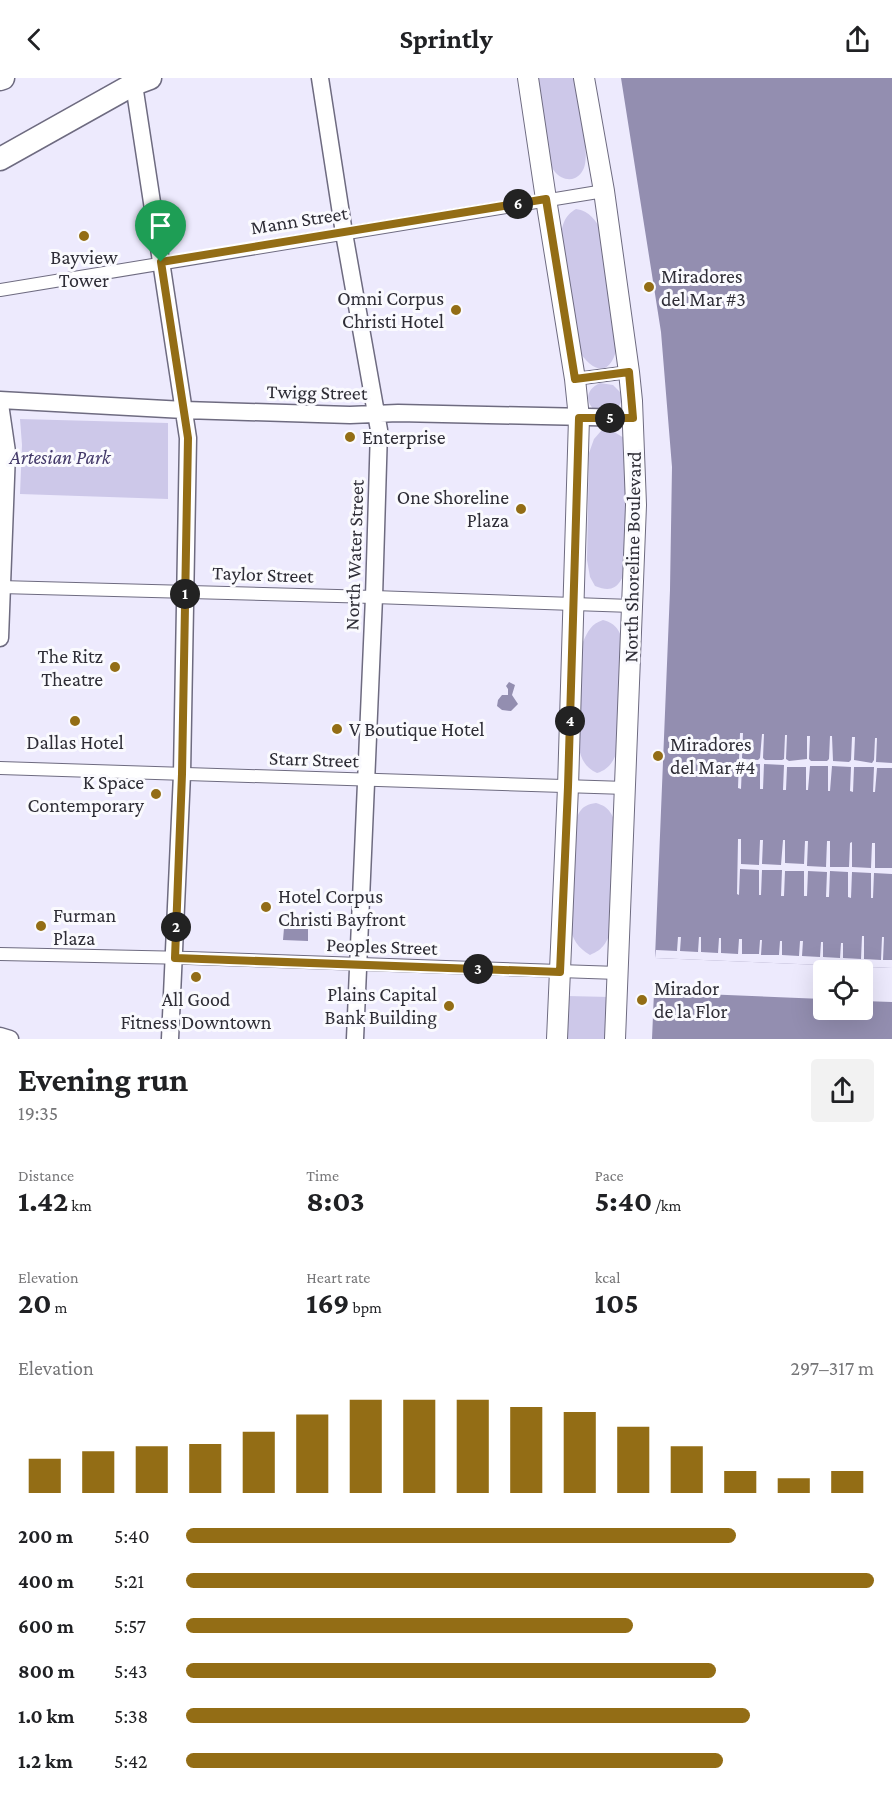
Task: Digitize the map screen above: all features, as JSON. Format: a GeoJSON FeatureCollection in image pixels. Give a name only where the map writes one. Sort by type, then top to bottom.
{"type":"FeatureCollection","features":[{"type":"Feature","properties":{"kind":"highway"},"geometry":{"type":"LineString","coordinates":[[0,159],[139,80]]}},
{"type":"Feature","properties":{"kind":"main road"},"geometry":{"type":"LineString","coordinates":[[528,78],[575,379],[579,418],[568,787],[557,1039]]}},
{"type":"Feature","properties":{"kind":"main road","name":"North Shoreline Boulevard"},"geometry":{"type":"LineString","coordinates":[[584,78],[604,190],[629,372],[636,505],[615,1039]]}},
{"type":"Feature","properties":{"kind":"street","name":"North Water Street"},"geometry":{"type":"LineString","coordinates":[[320,78],[344,233],[379,430],[355,1039]]}},
{"type":"Feature","properties":{"kind":"street"},"geometry":{"type":"LineString","coordinates":[[139,80],[161,262],[188,438],[182,774],[170,1039]]}},
{"type":"Feature","properties":{"kind":"street","name":"Mann Street"},"geometry":{"type":"LineString","coordinates":[[0,290],[604,190]]}},
{"type":"Feature","properties":{"kind":"street"},"geometry":{"type":"LineString","coordinates":[[575,379],[629,372]]}},
{"type":"Feature","properties":{"kind":"street"},"geometry":{"type":"LineString","coordinates":[[0,407],[7,452],[0,638]]}},
{"type":"Feature","properties":{"kind":"street","name":"Twigg Street"},"geometry":{"type":"LineString","coordinates":[[0,407],[350,415],[398,413],[633,418]]}},
{"type":"Feature","properties":{"kind":"street","name":"Taylor Street"},"geometry":{"type":"LineString","coordinates":[[1,587],[632,606]]}},
{"type":"Feature","properties":{"kind":"street","name":"Starr Street"},"geometry":{"type":"LineString","coordinates":[[0,768],[626,788]]}},
{"type":"Feature","properties":{"kind":"street","name":"Peoples Street"},"geometry":{"type":"LineString","coordinates":[[0,954],[618,973]]}},
{"type":"Feature","properties":{"kind":"street"},"geometry":{"type":"LineString","coordinates":[[0,1036],[10,1039]]}},
{"type":"Feature","properties":{"kind":"green space"},"geometry":{"type":"Polygon","coordinates":[[[534,78],[574,78],[586,156],[583,171],[575,178],[562,177],[551,165],[544,141],[534,78]]]}},
{"type":"Feature","properties":{"kind":"green space"},"geometry":{"type":"Polygon","coordinates":[[[576,209],[589,214],[602,231],[618,341],[612,361],[608,366],[602,368],[590,364],[577,348],[560,237],[566,218],[576,209]]]}},
{"type":"Feature","properties":{"kind":"green space"},"geometry":{"type":"Polygon","coordinates":[[[600,383],[613,385],[622,394],[618,407],[596,412],[592,408],[588,396],[592,389],[600,383]]]}},
{"type":"Feature","properties":{"kind":"green space","name":"Artesian Park"},"geometry":{"type":"Polygon","coordinates":[[[20,419],[168,423],[168,499],[20,494],[22,445],[20,419]]]}},
{"type":"Feature","properties":{"kind":"green space"},"geometry":{"type":"Polygon","coordinates":[[[611,430],[624,438],[628,449],[628,564],[617,585],[608,589],[595,586],[590,577],[587,560],[589,453],[594,439],[601,431],[611,430]]]}},
{"type":"Feature","properties":{"kind":"green space"},"geometry":{"type":"Polygon","coordinates":[[[603,620],[617,628],[624,644],[619,746],[609,766],[597,773],[584,762],[578,745],[583,642],[590,628],[603,620]]]}},
{"type":"Feature","properties":{"kind":"green space"},"geometry":{"type":"Polygon","coordinates":[[[596,803],[610,812],[617,827],[612,929],[604,945],[590,955],[576,943],[570,926],[574,828],[583,808],[596,803]]]}},
{"type":"Feature","properties":{"kind":"green space"},"geometry":{"type":"Polygon","coordinates":[[[567,996],[610,997],[608,1039],[566,1039],[567,996]]]}},
{"type":"Feature","properties":{"kind":"shaded area"},"geometry":{"type":"Polygon","coordinates":[[[621,78],[892,78],[892,968],[873,967],[873,960],[813,960],[813,965],[655,958],[670,590],[672,467],[661,332],[621,78]]]}},
{"type":"Feature","properties":{"kind":"shaded area"},"geometry":{"type":"Polygon","coordinates":[[[509,682],[515,685],[512,695],[518,704],[511,711],[502,710],[497,706],[502,695],[508,695],[506,686],[509,682]]]}},
{"type":"Feature","properties":{"kind":"shaded area"},"geometry":{"type":"Polygon","coordinates":[[[284,928],[308,929],[308,941],[283,940],[284,928]]]}},
{"type":"Feature","properties":{"kind":"shaded area"},"geometry":{"type":"Polygon","coordinates":[[[654,992],[813,999],[813,1020],[873,1020],[873,1001],[892,1002],[892,1039],[652,1039],[654,992]]]}},
{"type":"Feature","properties":{"kind":"pier"},"geometry":{"type":"Polygon","coordinates":[[[740,733],[743,733],[742,758],[758,760],[762,734],[764,734],[763,758],[765,760],[784,759],[785,735],[787,735],[786,759],[789,761],[807,759],[807,736],[810,736],[809,759],[827,761],[830,736],[832,736],[833,761],[849,762],[851,760],[852,737],[855,737],[854,760],[872,763],[875,738],[877,738],[876,762],[892,763],[892,768],[877,768],[875,792],[873,792],[874,767],[854,767],[853,792],[850,791],[851,767],[832,766],[830,791],[828,791],[828,766],[810,766],[808,790],[806,790],[806,767],[787,767],[786,790],[783,790],[784,765],[764,764],[763,789],[760,789],[760,764],[742,764],[741,789],[738,788],[740,733]]]}},
{"type":"Feature","properties":{"kind":"pier"},"geometry":{"type":"Polygon","coordinates":[[[738,839],[741,839],[741,864],[759,865],[760,840],[763,840],[762,864],[781,865],[783,840],[785,840],[785,863],[804,864],[805,841],[808,841],[807,866],[826,867],[827,841],[830,841],[830,867],[849,867],[850,843],[852,842],[852,867],[871,868],[872,843],[875,843],[875,868],[892,868],[892,874],[874,873],[873,898],[871,898],[871,873],[852,872],[851,898],[848,897],[848,872],[830,871],[829,897],[826,897],[827,872],[808,871],[807,896],[804,896],[804,871],[785,871],[784,896],[781,896],[782,870],[762,870],[761,895],[759,895],[759,870],[740,869],[739,895],[737,894],[738,839]]]}},
{"type":"Feature","properties":{"kind":"pier"},"geometry":{"type":"Polygon","coordinates":[[[862,936],[864,936],[864,959],[881,960],[882,937],[884,937],[883,960],[892,960],[892,968],[873,967],[873,960],[813,960],[813,965],[655,958],[656,950],[677,951],[678,937],[681,937],[680,951],[698,952],[699,937],[701,937],[701,952],[718,953],[719,938],[721,938],[721,953],[738,954],[739,939],[742,939],[742,954],[759,954],[760,940],[762,940],[761,955],[779,955],[780,941],[782,941],[782,955],[799,956],[800,941],[803,941],[802,956],[820,957],[821,942],[823,942],[823,957],[840,958],[841,943],[843,943],[843,958],[861,959],[862,936]]]}},
{"type":"Feature","properties":{"kind":"place","name":"Bayview Tower"},"geometry":{"type":"Point","coordinates":[84,236]}},
{"type":"Feature","properties":{"kind":"place","name":"Miradores del Mar #3"},"geometry":{"type":"Point","coordinates":[649,287]}},
{"type":"Feature","properties":{"kind":"place","name":"Omni Corpus Christi Hotel"},"geometry":{"type":"Point","coordinates":[456,310]}},
{"type":"Feature","properties":{"kind":"place","name":"Enterprise"},"geometry":{"type":"Point","coordinates":[350,437]}},
{"type":"Feature","properties":{"kind":"place","name":"One Shoreline Plaza"},"geometry":{"type":"Point","coordinates":[521,509]}},
{"type":"Feature","properties":{"kind":"place","name":"The Ritz Theatre"},"geometry":{"type":"Point","coordinates":[115,667]}},
{"type":"Feature","properties":{"kind":"place","name":"Dallas Hotel"},"geometry":{"type":"Point","coordinates":[75,721]}},
{"type":"Feature","properties":{"kind":"place","name":"V Boutique Hotel"},"geometry":{"type":"Point","coordinates":[337,729]}},
{"type":"Feature","properties":{"kind":"place","name":"Miradores del Mar #4"},"geometry":{"type":"Point","coordinates":[658,756]}},
{"type":"Feature","properties":{"kind":"place","name":"K Space Contemporary"},"geometry":{"type":"Point","coordinates":[156,794]}},
{"type":"Feature","properties":{"kind":"place","name":"Hotel Corpus Christi Bayfront"},"geometry":{"type":"Point","coordinates":[266,907]}},
{"type":"Feature","properties":{"kind":"place","name":"Furman Plaza"},"geometry":{"type":"Point","coordinates":[41,926]}},
{"type":"Feature","properties":{"kind":"place","name":"All Good Fitness Downtown"},"geometry":{"type":"Point","coordinates":[196,977]}},
{"type":"Feature","properties":{"kind":"place","name":"Mirador de la Flor"},"geometry":{"type":"Point","coordinates":[642,1000]}},
{"type":"Feature","properties":{"kind":"place","name":"Plains Capital Bank Building"},"geometry":{"type":"Point","coordinates":[449,1006]}},
{"type":"Feature","properties":{"kind":"route"},"geometry":{"type":"LineString","coordinates":[[546,199],[575,379],[629,372],[633,418],[579,418],[560,972],[175,958],[182,774],[188,438],[161,262],[546,199]]}}]}
